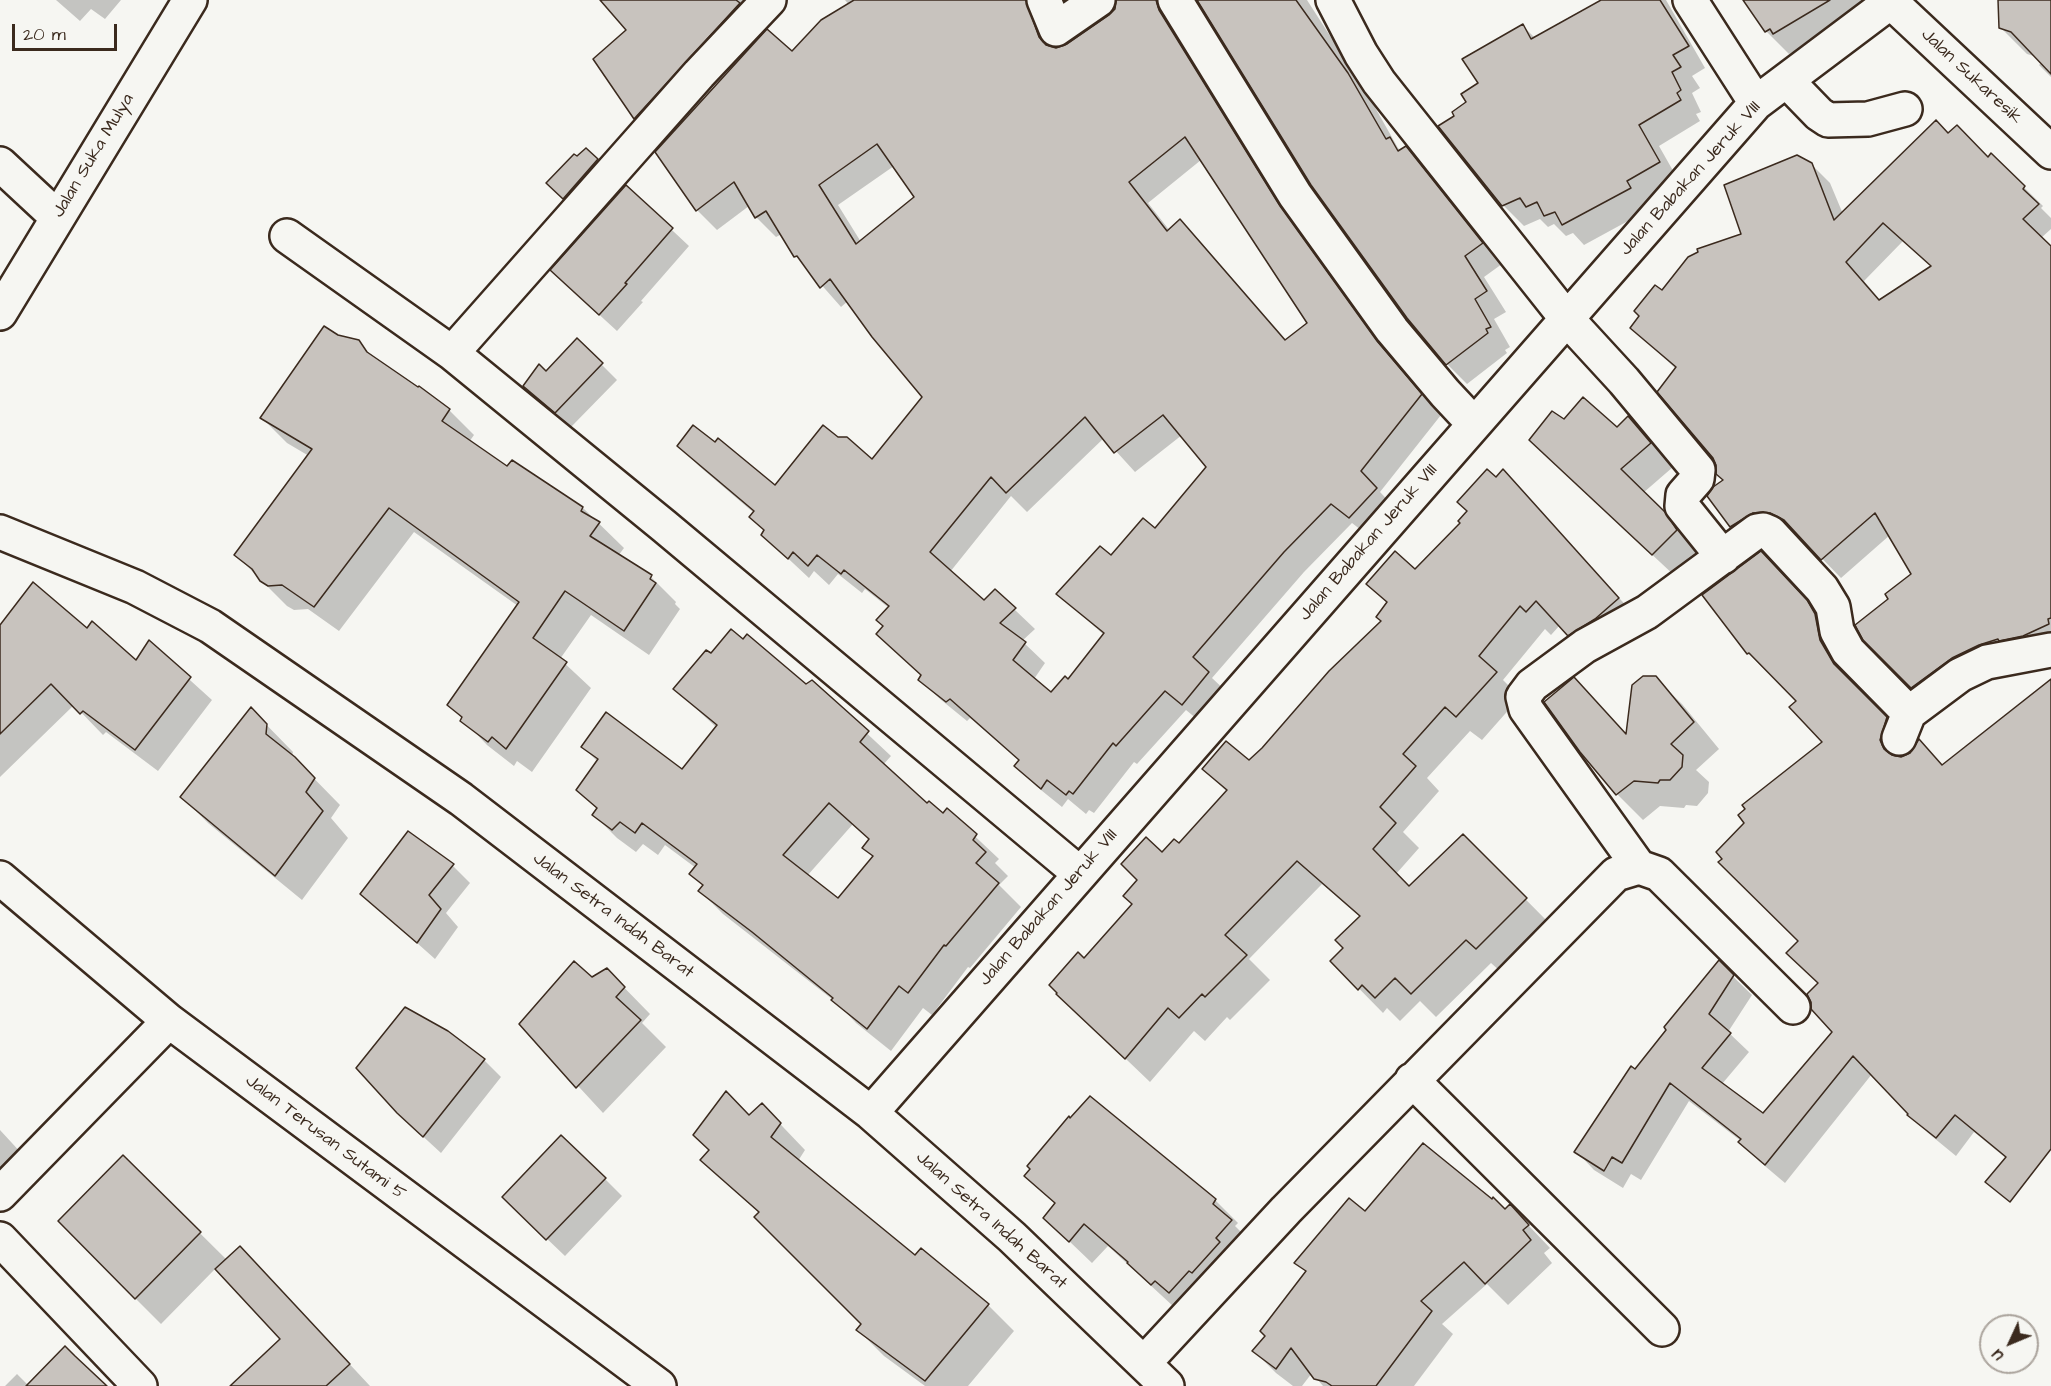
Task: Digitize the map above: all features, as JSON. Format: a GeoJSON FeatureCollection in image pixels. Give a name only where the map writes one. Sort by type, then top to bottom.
{"type":"FeatureCollection","features":[{"type":"Feature","properties":{"kind":"street","name":"Jalan Suka Mulya"},"geometry":{"type":"LineString","coordinates":[[0,313],[190,0]]}},
{"type":"Feature","properties":{"kind":"street"},"geometry":{"type":"LineString","coordinates":[[452,353],[699,74],[769,0]]}},
{"type":"Feature","properties":{"kind":"street"},"geometry":{"type":"LineString","coordinates":[[1044,0],[1056,29],[1098,0]]}},
{"type":"Feature","properties":{"kind":"street"},"geometry":{"type":"LineString","coordinates":[[1175,0],[1295,195],[1392,330],[1474,424]]}},
{"type":"Feature","properties":{"kind":"street"},"geometry":{"type":"LineString","coordinates":[[1332,0],[1379,82],[1567,319],[1624,381],[1698,470],[1697,479],[1683,495],[1682,506],[1723,557]]}},
{"type":"Feature","properties":{"kind":"street"},"geometry":{"type":"LineString","coordinates":[[1690,0],[1756,103]]}},
{"type":"Feature","properties":{"kind":"street","name":"Jalan Babakan Jeruk VIII"},"geometry":{"type":"LineString","coordinates":[[871,1113],[1756,103],[1892,1]]}},
{"type":"Feature","properties":{"kind":"street","name":"Jalan Sukaresik"},"geometry":{"type":"LineString","coordinates":[[1892,1],[2051,152]]}},
{"type":"Feature","properties":{"kind":"street"},"geometry":{"type":"LineString","coordinates":[[1787,81],[1819,114],[1828,120],[1868,119],[1905,109]]}},
{"type":"Feature","properties":{"kind":"street"},"geometry":{"type":"LineString","coordinates":[[0,164],[57,217]]}},
{"type":"Feature","properties":{"kind":"street"},"geometry":{"type":"LineString","coordinates":[[287,236],[452,353],[1079,873]]}},
{"type":"Feature","properties":{"kind":"street"},"geometry":{"type":"LineString","coordinates":[[1793,1007],[1659,874],[1639,867],[1526,710],[1524,697],[1532,685],[1585,646],[1647,612],[1757,531],[1763,530],[1770,533],[1822,589],[1833,607],[1837,631],[1848,651],[1904,726],[1960,675],[1987,662],[2051,650]]}},
{"type":"Feature","properties":{"kind":"street","name":"Jalan Setra Indah Barat"},"geometry":{"type":"LineString","coordinates":[[0,532],[135,587],[210,626],[460,800],[871,1113],[1012,1237],[1167,1386]]}},
{"type":"Feature","properties":{"kind":"street"},"geometry":{"type":"LineString","coordinates":[[1144,1363],[1286,1210],[1616,874],[1639,867]]}},
{"type":"Feature","properties":{"kind":"street","name":"Jalan Terusan Sutami 5"},"geometry":{"type":"LineString","coordinates":[[0,878],[169,1020],[659,1386]]}},
{"type":"Feature","properties":{"kind":"street"},"geometry":{"type":"LineString","coordinates":[[0,1194],[169,1020]]}},
{"type":"Feature","properties":{"kind":"street"},"geometry":{"type":"LineString","coordinates":[[1412,1080],[1662,1329]]}},
{"type":"Feature","properties":{"kind":"street"},"geometry":{"type":"LineString","coordinates":[[0,1239],[140,1386]]}},
{"type":"Feature","properties":{"kind":"building"},"geometry":{"type":"Polygon","coordinates":[[[600,0],[736,0],[740,3],[634,119],[593,59],[626,30],[600,0]]]}},
{"type":"Feature","properties":{"kind":"building"},"geometry":{"type":"Polygon","coordinates":[[[854,0],[1026,0],[1039,37],[1046,45],[1056,48],[1067,44],[1109,15],[1115,9],[1116,0],[1156,0],[1159,10],[1280,206],[1377,341],[1422,394],[1361,471],[1377,488],[1349,518],[1331,504],[1284,552],[1193,657],[1209,672],[1182,705],[1165,691],[1116,746],[1113,743],[1073,794],[1069,791],[1066,795],[1047,780],[1041,789],[1014,766],[1019,760],[950,699],[946,702],[918,680],[921,675],[876,634],[883,626],[876,620],[889,606],[844,570],[841,574],[817,555],[808,566],[793,552],[788,559],[761,535],[764,530],[749,517],[754,511],[677,446],[693,425],[715,442],[718,438],[775,485],[823,425],[838,437],[847,437],[872,459],[922,397],[872,337],[830,279],[820,288],[797,256],[794,257],[766,211],[755,218],[734,182],[696,211],[655,152],[767,29],[792,51],[821,20],[854,0]],[[1185,137],[1129,182],[1167,231],[1180,219],[1285,340],[1307,323],[1185,137]],[[877,144],[819,185],[856,244],[914,197],[877,144]],[[1163,415],[1114,453],[1085,417],[1006,493],[991,477],[930,552],[984,600],[995,589],[1016,608],[1000,623],[1026,642],[1013,660],[1051,692],[1065,676],[1068,679],[1104,633],[1056,594],[1100,546],[1111,555],[1143,518],[1155,528],[1206,467],[1163,415]]]}},
{"type":"Feature","properties":{"kind":"building"},"geometry":{"type":"Polygon","coordinates":[[[1197,0],[1296,0],[1348,73],[1386,139],[1390,137],[1398,151],[1406,146],[1483,243],[1465,256],[1487,291],[1475,299],[1491,327],[1486,329],[1488,333],[1446,365],[1407,318],[1311,185],[1197,0]]]}},
{"type":"Feature","properties":{"kind":"building"},"geometry":{"type":"Polygon","coordinates":[[[1601,0],[1660,0],[1689,46],[1673,55],[1681,67],[1672,72],[1681,90],[1677,93],[1681,100],[1639,125],[1660,162],[1627,181],[1631,188],[1562,225],[1555,212],[1544,216],[1537,202],[1526,207],[1520,198],[1502,206],[1438,126],[1454,116],[1452,112],[1466,102],[1461,94],[1478,83],[1462,59],[1523,24],[1531,39],[1601,0]]]}},
{"type":"Feature","properties":{"kind":"building"},"geometry":{"type":"Polygon","coordinates":[[[1743,0],[1830,0],[1773,34],[1770,29],[1765,32],[1743,0]]]}},
{"type":"Feature","properties":{"kind":"building"},"geometry":{"type":"Polygon","coordinates":[[[1998,0],[2051,0],[2051,74],[2011,32],[1999,28],[1998,0]]]}},
{"type":"Feature","properties":{"kind":"building"},"geometry":{"type":"Polygon","coordinates":[[[1936,120],[1948,133],[1957,125],[1988,157],[1991,153],[2025,186],[2023,189],[2039,204],[2023,219],[2051,246],[2051,618],[2048,619],[2049,624],[2023,636],[1999,641],[1998,639],[1952,658],[1911,688],[1863,640],[1855,625],[1888,599],[1885,594],[1911,574],[1875,513],[1821,560],[1784,520],[1770,513],[1753,513],[1730,527],[1707,496],[1713,487],[1723,480],[1716,474],[1713,458],[1657,392],[1676,367],[1630,328],[1639,316],[1634,311],[1655,285],[1662,290],[1688,257],[1698,252],[1697,249],[1741,234],[1724,185],[1797,155],[1812,163],[1834,220],[1936,120]],[[1883,223],[1846,262],[1879,300],[1931,266],[1883,223]]]}},
{"type":"Feature","properties":{"kind":"building"},"geometry":{"type":"Polygon","coordinates":[[[586,148],[598,159],[563,199],[546,183],[574,154],[577,156],[586,148]]]}},
{"type":"Feature","properties":{"kind":"building"},"geometry":{"type":"Polygon","coordinates":[[[626,185],[673,228],[599,315],[550,270],[626,185]]]}},
{"type":"Feature","properties":{"kind":"building"},"geometry":{"type":"Polygon","coordinates":[[[324,326],[338,335],[359,340],[367,352],[450,409],[442,421],[507,466],[512,460],[583,507],[581,511],[600,522],[590,536],[652,575],[650,579],[656,583],[624,631],[565,591],[533,638],[567,662],[506,749],[492,737],[488,742],[460,721],[462,717],[447,705],[519,602],[389,508],[314,607],[282,585],[268,586],[260,581],[252,569],[234,555],[312,449],[260,418],[324,326]]]}},
{"type":"Feature","properties":{"kind":"building"},"geometry":{"type":"Polygon","coordinates":[[[577,338],[603,363],[555,413],[523,386],[539,364],[546,371],[577,338]]]}},
{"type":"Feature","properties":{"kind":"building"},"geometry":{"type":"Polygon","coordinates":[[[1583,397],[1617,427],[1628,416],[1651,443],[1621,469],[1666,513],[1677,530],[1652,555],[1529,440],[1552,411],[1564,419],[1583,397]]]}},
{"type":"Feature","properties":{"kind":"building"},"geometry":{"type":"Polygon","coordinates":[[[1487,469],[1496,477],[1503,469],[1619,598],[1595,619],[1568,636],[1536,601],[1526,612],[1520,606],[1479,656],[1497,672],[1456,717],[1445,707],[1403,754],[1416,766],[1380,807],[1396,823],[1373,849],[1409,886],[1463,834],[1527,898],[1476,949],[1466,940],[1411,994],[1395,978],[1375,998],[1362,985],[1358,990],[1330,961],[1343,948],[1335,940],[1360,916],[1297,861],[1225,935],[1247,955],[1205,997],[1202,994],[1179,1018],[1168,1008],[1125,1059],[1049,985],[1078,952],[1084,958],[1132,904],[1123,896],[1137,880],[1121,864],[1146,837],[1162,852],[1174,839],[1179,843],[1227,790],[1202,769],[1226,741],[1249,760],[1262,748],[1329,671],[1381,621],[1376,617],[1387,602],[1366,584],[1395,551],[1415,569],[1460,523],[1458,521],[1467,511],[1457,502],[1487,469]]]}},
{"type":"Feature","properties":{"kind":"building"},"geometry":{"type":"Polygon","coordinates":[[[1761,551],[1807,600],[1815,614],[1820,640],[1834,664],[1887,717],[1880,740],[1884,749],[1892,755],[1901,757],[1910,753],[1919,739],[1942,765],[2051,679],[2051,1149],[2010,1202],[1985,1182],[2006,1157],[1955,1115],[1936,1138],[1907,1115],[1853,1056],[1765,1165],[1738,1142],[1741,1139],[1670,1083],[1622,1163],[1612,1157],[1604,1171],[1574,1152],[1631,1066],[1635,1069],[1666,1030],[1664,1027],[1719,960],[1734,975],[1709,1014],[1731,1033],[1702,1068],[1763,1113],[1832,1032],[1811,1009],[1811,1002],[1807,994],[1818,983],[1786,953],[1798,941],[1718,862],[1722,859],[1716,852],[1744,823],[1738,815],[1745,809],[1742,805],[1822,742],[1789,707],[1796,701],[1749,653],[1747,654],[1702,595],[1761,551]]]}},
{"type":"Feature","properties":{"kind":"building"},"geometry":{"type":"Polygon","coordinates":[[[33,582],[87,628],[92,621],[136,660],[149,640],[191,677],[135,750],[83,711],[80,714],[51,684],[0,734],[0,625],[33,582]]]}},
{"type":"Feature","properties":{"kind":"building"},"geometry":{"type":"Polygon","coordinates":[[[731,629],[743,639],[747,634],[806,684],[812,680],[869,731],[860,742],[927,803],[929,801],[943,813],[947,808],[977,834],[973,840],[986,852],[976,863],[999,883],[946,946],[944,945],[908,993],[899,986],[867,1029],[831,1000],[833,998],[698,891],[703,885],[689,874],[697,864],[642,823],[635,833],[620,822],[612,830],[592,815],[597,808],[576,790],[598,759],[581,747],[606,712],[682,769],[717,725],[673,689],[706,650],[711,653],[731,629]],[[829,803],[783,855],[838,898],[873,856],[862,848],[869,839],[829,803]]]}},
{"type":"Feature","properties":{"kind":"building"},"geometry":{"type":"Polygon","coordinates":[[[1643,676],[1656,676],[1694,722],[1671,744],[1683,755],[1682,767],[1670,780],[1660,780],[1658,783],[1634,781],[1616,795],[1580,752],[1544,702],[1574,677],[1626,734],[1632,685],[1643,676]]]}},
{"type":"Feature","properties":{"kind":"building"},"geometry":{"type":"Polygon","coordinates":[[[251,707],[267,724],[266,734],[295,757],[315,778],[306,792],[323,811],[275,876],[180,797],[251,707]]]}},
{"type":"Feature","properties":{"kind":"building"},"geometry":{"type":"Polygon","coordinates":[[[408,831],[454,864],[429,895],[441,909],[417,943],[360,894],[408,831]]]}},
{"type":"Feature","properties":{"kind":"building"},"geometry":{"type":"Polygon","coordinates":[[[574,961],[592,977],[607,968],[625,987],[616,997],[641,1020],[576,1088],[519,1024],[574,961]]]}},
{"type":"Feature","properties":{"kind":"building"},"geometry":{"type":"Polygon","coordinates":[[[405,1007],[448,1031],[485,1059],[423,1137],[397,1113],[356,1068],[405,1007]]]}},
{"type":"Feature","properties":{"kind":"building"},"geometry":{"type":"Polygon","coordinates":[[[726,1091],[749,1115],[762,1103],[781,1123],[771,1137],[915,1255],[921,1248],[989,1304],[925,1381],[856,1330],[861,1324],[754,1217],[759,1212],[700,1160],[709,1150],[693,1135],[726,1091]]]}},
{"type":"Feature","properties":{"kind":"building"},"geometry":{"type":"Polygon","coordinates":[[[1090,1096],[1216,1199],[1213,1204],[1232,1220],[1216,1238],[1220,1242],[1192,1273],[1189,1271],[1169,1293],[1155,1281],[1151,1285],[1084,1224],[1069,1242],[1043,1218],[1055,1203],[1024,1176],[1030,1169],[1027,1166],[1069,1116],[1070,1118],[1090,1096]]]}},
{"type":"Feature","properties":{"kind":"building"},"geometry":{"type":"Polygon","coordinates":[[[561,1135],[606,1178],[546,1240],[502,1197],[561,1135]]]}},
{"type":"Feature","properties":{"kind":"building"},"geometry":{"type":"Polygon","coordinates":[[[1423,1143],[1492,1199],[1493,1197],[1505,1209],[1510,1204],[1529,1225],[1523,1230],[1531,1240],[1485,1284],[1464,1262],[1421,1301],[1432,1311],[1376,1386],[1332,1386],[1314,1379],[1291,1348],[1276,1369],[1252,1351],[1265,1336],[1260,1331],[1306,1271],[1294,1263],[1349,1198],[1365,1211],[1423,1143]]]}},
{"type":"Feature","properties":{"kind":"building"},"geometry":{"type":"Polygon","coordinates":[[[123,1155],[201,1232],[135,1299],[58,1221],[123,1155]]]}},
{"type":"Feature","properties":{"kind":"building"},"geometry":{"type":"Polygon","coordinates":[[[240,1246],[350,1364],[326,1386],[230,1386],[280,1339],[215,1269],[240,1246]]]}},
{"type":"Feature","properties":{"kind":"building"},"geometry":{"type":"Polygon","coordinates":[[[65,1346],[75,1356],[107,1386],[26,1386],[65,1346]]]}}]}
